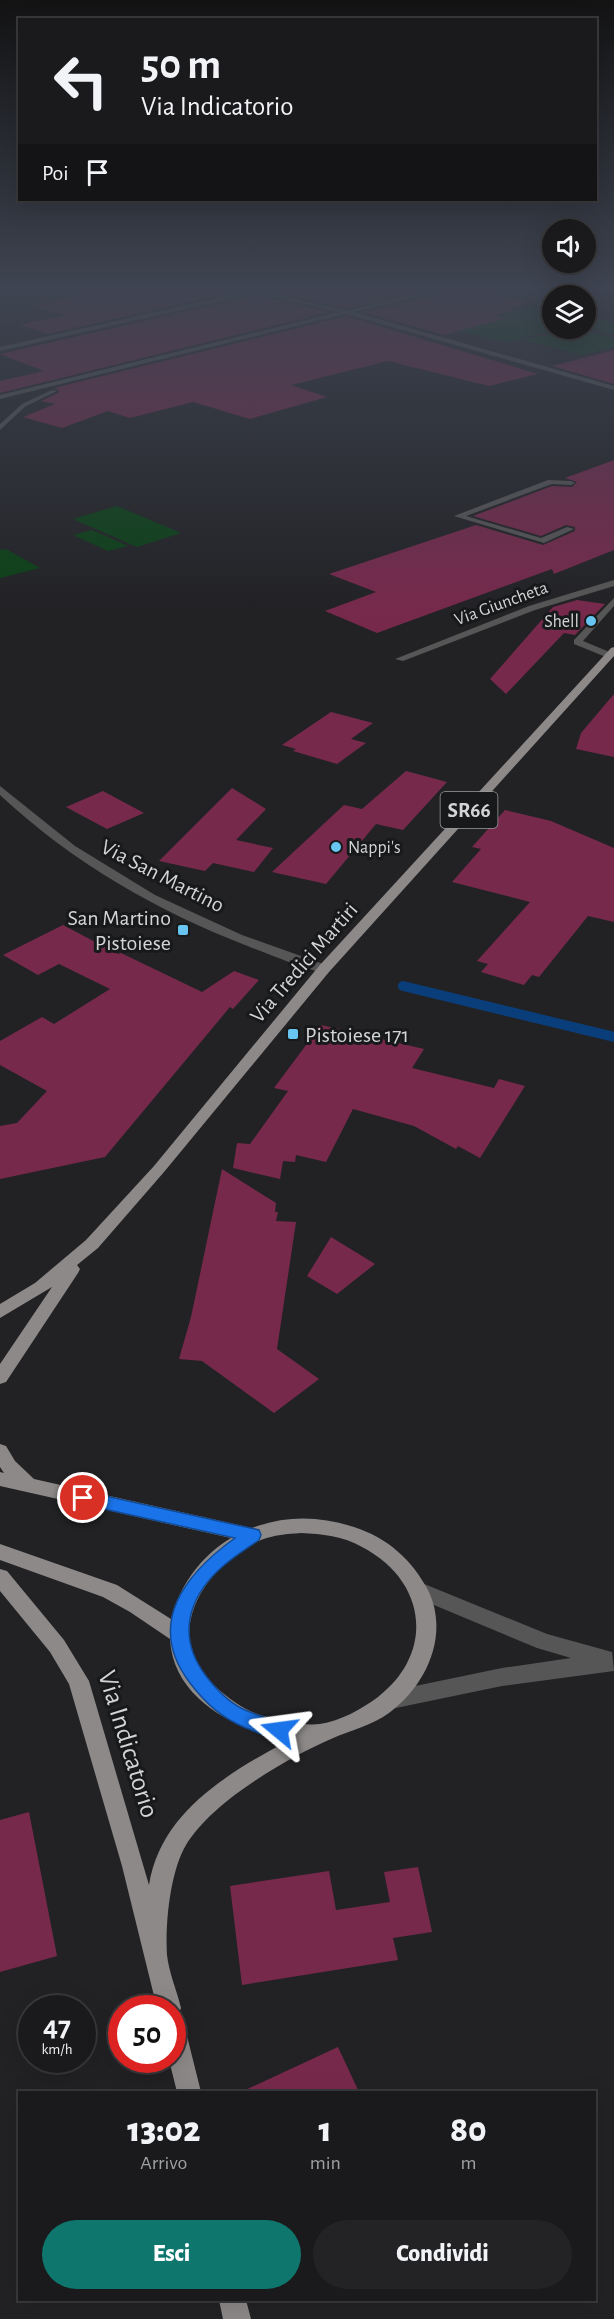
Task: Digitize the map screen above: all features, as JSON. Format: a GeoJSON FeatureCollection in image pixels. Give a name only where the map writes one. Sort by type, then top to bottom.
{"type":"FeatureCollection","features":[{"type":"Feature","properties":{"kind":"main road","name":"Via Tredici Martiri"},"geometry":{"type":"LineString","coordinates":[[0,1312],[41,1287],[80,1256],[159,1168],[324,969],[612,653]]}},
{"type":"Feature","properties":{"kind":"main road"},"geometry":{"type":"LineString","coordinates":[[0,1378],[80,1256]]}},
{"type":"Feature","properties":{"kind":"main road","name":"Via Tredici Martiri"},"geometry":{"type":"LineString","coordinates":[[0,1304],[22,1298]]}},
{"type":"Feature","properties":{"kind":"main road"},"geometry":{"type":"LineString","coordinates":[[0,1451],[9,1466],[29,1486]]}},
{"type":"Feature","properties":{"kind":"main road","name":"Via Indicatorio"},"geometry":{"type":"LineString","coordinates":[[0,1479],[252,1535]]}},
{"type":"Feature","properties":{"kind":"main road","name":"Via Indicatorio"},"geometry":{"type":"LineString","coordinates":[[156,1952],[162,1876],[168,1857],[183,1831],[207,1803],[245,1777],[321,1733],[367,1715],[391,1700],[415,1672],[425,1644],[427,1618],[423,1602],[408,1574],[391,1555],[359,1537],[328,1528],[298,1526],[276,1528],[252,1535],[215,1562],[193,1588],[180,1619],[179,1635],[182,1651],[188,1668],[205,1690],[234,1715],[263,1726],[295,1732],[321,1733]]}},
{"type":"Feature","properties":{"kind":"main road"},"geometry":{"type":"LineString","coordinates":[[0,1552],[110,1591],[137,1606],[179,1635]]}},
{"type":"Feature","properties":{"kind":"main road","name":"Via Indicatorio"},"geometry":{"type":"LineString","coordinates":[[0,1577],[51,1638],[79,1681],[95,1728],[166,1995]]}},
{"type":"Feature","properties":{"kind":"main road"},"geometry":{"type":"LineString","coordinates":[[184,2073],[189,2091]]}},
{"type":"Feature","properties":{"kind":"main road"},"geometry":{"type":"LineString","coordinates":[[233,2301],[237,2319]]}},
{"type":"Feature","properties":{"kind":"street"},"geometry":{"type":"LineString","coordinates":[[0,428],[24,405],[40,396]]}},
{"type":"Feature","properties":{"kind":"street"},"geometry":{"type":"LineString","coordinates":[[0,397],[24,405]]}},
{"type":"Feature","properties":{"kind":"street"},"geometry":{"type":"LineString","coordinates":[[570,529],[541,540],[458,516],[551,482],[571,483]]}},
{"type":"Feature","properties":{"kind":"street","name":"Via Giuncheta"},"geometry":{"type":"LineString","coordinates":[[400,659],[532,608],[614,583]]}},
{"type":"Feature","properties":{"kind":"street"},"geometry":{"type":"LineString","coordinates":[[612,653],[577,642],[614,601]]}},
{"type":"Feature","properties":{"kind":"street","name":"Via San Martino"},"geometry":{"type":"LineString","coordinates":[[0,789],[20,810],[54,838],[168,907],[280,954],[324,969]]}},
{"type":"Feature","properties":{"kind":"street"},"geometry":{"type":"LineString","coordinates":[[417,1589],[544,1642],[614,1661]]}},
{"type":"Feature","properties":{"kind":"street"},"geometry":{"type":"LineString","coordinates":[[391,1700],[501,1676],[614,1661]]}},
{"type":"Feature","properties":{"kind":"green space"},"geometry":{"type":"Polygon","coordinates":[[[117,506],[181,533],[137,547],[73,519],[117,506]]]}},
{"type":"Feature","properties":{"kind":"green space"},"geometry":{"type":"Polygon","coordinates":[[[92,530],[128,546],[108,551],[73,535],[92,530]]]}},
{"type":"Feature","properties":{"kind":"green space"},"geometry":{"type":"Polygon","coordinates":[[[6,549],[40,568],[0,578],[0,550],[6,549]]]}},
{"type":"Feature","properties":{"kind":"building"},"geometry":{"type":"Polygon","coordinates":[[[51,396],[327,397],[250,419],[193,402],[130,418],[108,411],[62,428],[23,417],[55,404],[41,401],[51,396]]]}},
{"type":"Feature","properties":{"kind":"building"},"geometry":{"type":"Polygon","coordinates":[[[614,460],[614,550],[554,574],[552,569],[377,633],[325,611],[376,592],[329,574],[476,525],[543,545],[575,531],[575,527],[566,525],[541,536],[473,516],[552,486],[572,487],[577,482],[565,478],[614,460]]]}},
{"type":"Feature","properties":{"kind":"building"},"geometry":{"type":"Polygon","coordinates":[[[577,600],[605,604],[575,635],[564,633],[506,694],[490,679],[553,607],[577,600]]]}},
{"type":"Feature","properties":{"kind":"building"},"geometry":{"type":"Polygon","coordinates":[[[614,694],[614,757],[576,749],[581,733],[614,694]]]}},
{"type":"Feature","properties":{"kind":"building"},"geometry":{"type":"Polygon","coordinates":[[[331,712],[373,723],[351,739],[366,743],[337,764],[293,751],[296,749],[282,745],[331,712]]]}},
{"type":"Feature","properties":{"kind":"building"},"geometry":{"type":"Polygon","coordinates":[[[406,771],[447,782],[403,830],[376,824],[326,884],[272,872],[344,805],[362,809],[406,771]]]}},
{"type":"Feature","properties":{"kind":"building"},"geometry":{"type":"Polygon","coordinates":[[[232,788],[266,809],[236,840],[273,848],[254,872],[213,863],[205,871],[159,861],[232,788]]]}},
{"type":"Feature","properties":{"kind":"building"},"geometry":{"type":"Polygon","coordinates":[[[103,791],[144,813],[107,829],[66,807],[103,791]]]}},
{"type":"Feature","properties":{"kind":"building"},"geometry":{"type":"Polygon","coordinates":[[[505,810],[551,821],[614,848],[614,922],[588,916],[539,977],[532,975],[524,985],[481,972],[488,964],[477,961],[530,902],[452,882],[481,849],[472,847],[505,810]]]}},
{"type":"Feature","properties":{"kind":"building"},"geometry":{"type":"Polygon","coordinates":[[[63,925],[118,954],[121,953],[202,992],[234,971],[259,980],[233,1009],[230,1007],[105,1157],[0,1179],[0,1126],[17,1123],[47,1091],[0,1065],[0,1041],[42,1017],[54,1024],[110,989],[59,964],[38,975],[3,955],[63,925]]]}},
{"type":"Feature","properties":{"kind":"building"},"geometry":{"type":"Polygon","coordinates":[[[321,1025],[424,1049],[412,1068],[494,1088],[499,1079],[525,1086],[480,1158],[458,1146],[456,1149],[414,1126],[353,1109],[326,1162],[296,1155],[295,1162],[283,1161],[280,1179],[233,1168],[237,1143],[250,1144],[288,1091],[274,1088],[321,1025]]]}},
{"type":"Feature","properties":{"kind":"building"},"geometry":{"type":"Polygon","coordinates":[[[222,1169],[276,1203],[275,1212],[278,1212],[276,1221],[296,1222],[277,1349],[319,1379],[274,1413],[202,1361],[179,1359],[191,1317],[222,1169]]]}},
{"type":"Feature","properties":{"kind":"building"},"geometry":{"type":"Polygon","coordinates":[[[331,1237],[375,1264],[337,1294],[307,1276],[331,1237]]]}},
{"type":"Feature","properties":{"kind":"building"},"geometry":{"type":"Polygon","coordinates":[[[29,1812],[57,1956],[0,1972],[0,1820],[29,1812]]]}},
{"type":"Feature","properties":{"kind":"building"},"geometry":{"type":"Polygon","coordinates":[[[418,1867],[432,1932],[393,1938],[398,1960],[242,1985],[230,1886],[329,1871],[336,1910],[390,1902],[384,1872],[418,1867]]]}},
{"type":"Feature","properties":{"kind":"building"},"geometry":{"type":"Polygon","coordinates":[[[338,2047],[359,2091],[243,2091],[338,2047]]]}},
{"type":"Feature","properties":{"kind":"waterway"},"geometry":{"type":"LineString","coordinates":[[403,986],[614,1037]]}},
{"type":"Feature","properties":{"kind":"place","name":"Shell"},"geometry":{"type":"Point","coordinates":[591,621]}},
{"type":"Feature","properties":{"kind":"place","name":"Nappi's"},"geometry":{"type":"Point","coordinates":[336,847]}},
{"type":"Feature","properties":{"kind":"place","name":"San Martino Pistoiese"},"geometry":{"type":"Point","coordinates":[183,930]}},
{"type":"Feature","properties":{"kind":"place","name":"Pistoiese 171"},"geometry":{"type":"Point","coordinates":[293,1034]}},
{"type":"Feature","properties":{"kind":"route"},"geometry":{"type":"LineString","coordinates":[[83,1498],[252,1535],[230,1549],[202,1575],[186,1602],[180,1619],[179,1635],[185,1663],[199,1684],[211,1696],[234,1715],[279,1730]]}}]}
